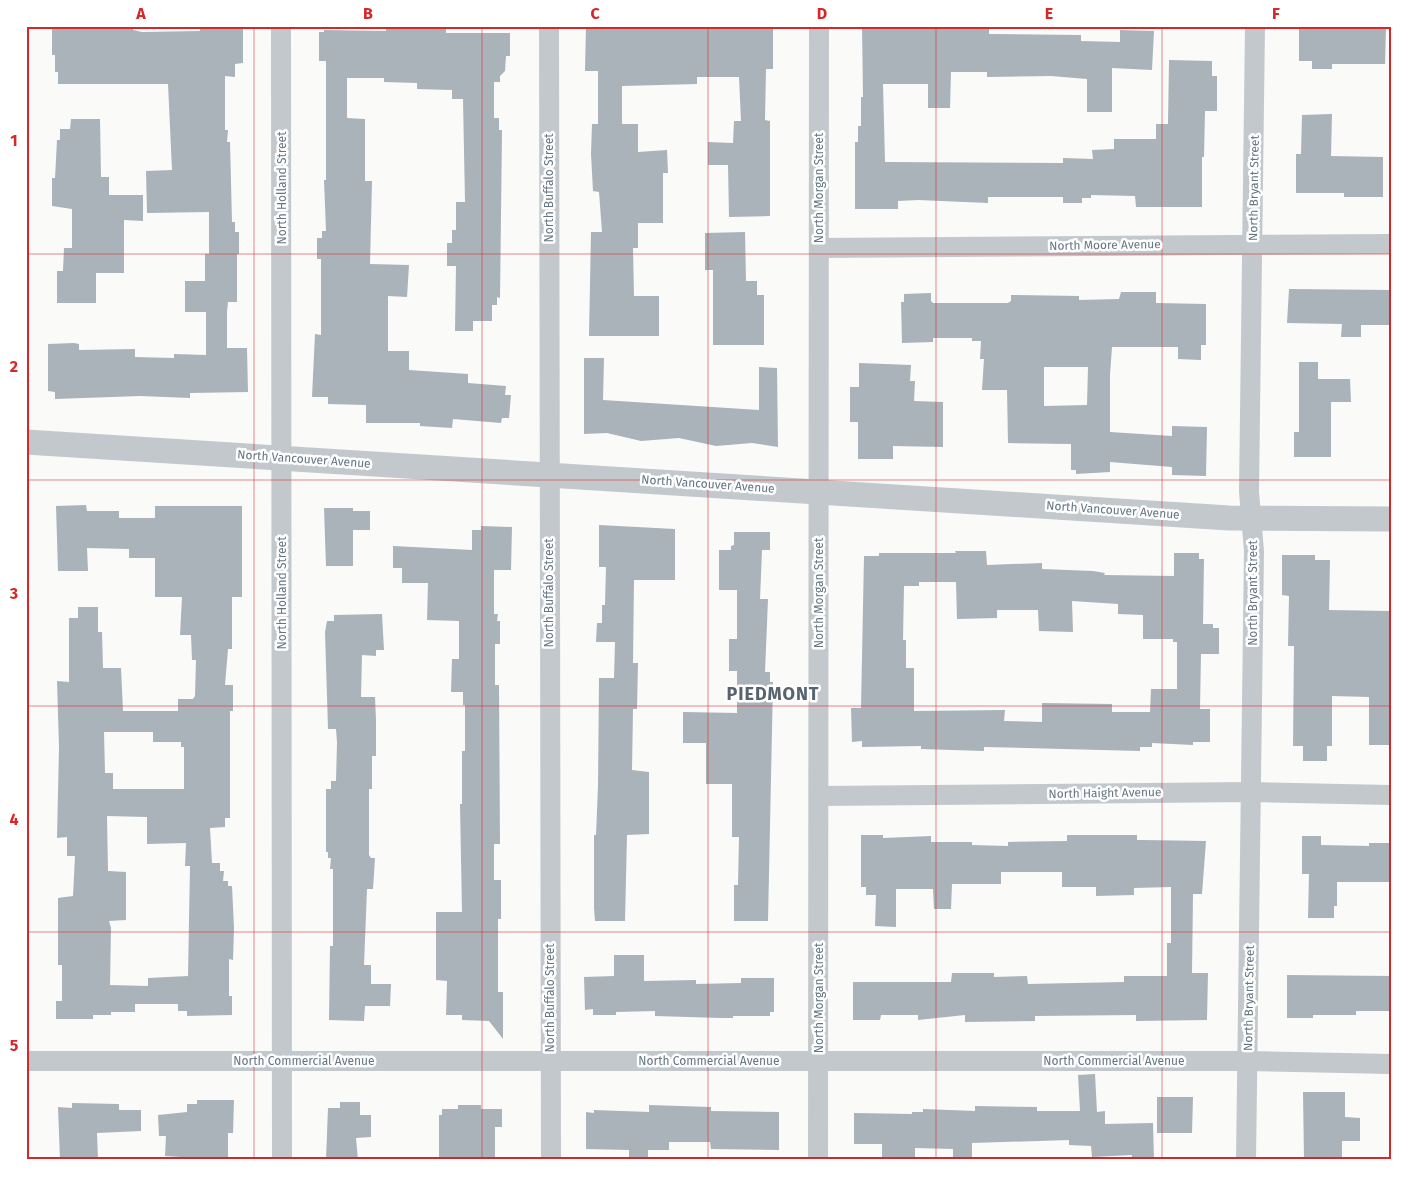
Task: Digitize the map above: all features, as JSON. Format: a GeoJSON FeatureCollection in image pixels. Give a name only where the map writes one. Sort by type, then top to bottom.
{"type":"FeatureCollection","features":[{"type":"Feature","properties":{"kind":"street","name":"North Holland Street"},"geometry":{"type":"LineString","coordinates":[[281,26],[282,1160]]}},
{"type":"Feature","properties":{"kind":"street","name":"North Buffalo Street"},"geometry":{"type":"LineString","coordinates":[[549,26],[551,1160]]}},
{"type":"Feature","properties":{"kind":"street","name":"North Morgan Street"},"geometry":{"type":"LineString","coordinates":[[818,1160],[819,26]]}},
{"type":"Feature","properties":{"kind":"street","name":"North Bryant Street"},"geometry":{"type":"LineString","coordinates":[[1246,1160],[1254,551],[1250,492],[1255,26]]}},
{"type":"Feature","properties":{"kind":"street","name":"North Moore Avenue"},"geometry":{"type":"LineString","coordinates":[[819,248],[1391,244]]}},
{"type":"Feature","properties":{"kind":"street","name":"North Vancouver Avenue"},"geometry":{"type":"LineString","coordinates":[[26,442],[1251,517],[1391,519]]}},
{"type":"Feature","properties":{"kind":"street","name":"North Haight Avenue"},"geometry":{"type":"LineString","coordinates":[[819,796],[1252,792],[1391,795]]}},
{"type":"Feature","properties":{"kind":"street","name":"North Commercial Avenue"},"geometry":{"type":"LineString","coordinates":[[26,1061],[818,1060],[1248,1061],[1391,1064]]}},
{"type":"Feature","properties":{"kind":"building"},"geometry":{"type":"Polygon","coordinates":[[[52,26],[133,26],[133,30],[142,32],[200,31],[200,29],[209,29],[209,26],[243,26],[243,63],[235,64],[235,77],[225,76],[225,130],[228,130],[227,142],[230,142],[232,222],[235,222],[235,232],[239,232],[237,302],[228,302],[227,348],[247,348],[248,392],[190,393],[190,398],[140,396],[55,399],[55,392],[48,391],[48,344],[74,343],[79,344],[79,350],[135,349],[135,357],[174,358],[174,354],[206,355],[206,312],[185,312],[185,281],[205,281],[205,254],[209,254],[209,212],[147,213],[146,171],[172,170],[168,84],[58,84],[58,72],[55,72],[55,55],[52,55],[52,26]]]}},
{"type":"Feature","properties":{"kind":"building"},"geometry":{"type":"Polygon","coordinates":[[[414,26],[446,26],[446,33],[510,33],[510,56],[506,56],[505,71],[500,76],[500,82],[494,82],[494,118],[499,118],[499,130],[502,130],[500,298],[497,297],[497,305],[492,305],[492,321],[473,321],[473,331],[455,331],[456,266],[447,266],[447,243],[452,243],[452,230],[456,230],[456,202],[465,202],[463,99],[452,99],[452,90],[417,89],[417,83],[384,82],[384,78],[347,78],[347,118],[365,119],[365,181],[372,181],[370,264],[409,265],[407,297],[388,296],[388,351],[409,351],[409,370],[468,374],[468,383],[506,386],[505,395],[511,395],[509,418],[502,418],[501,423],[453,419],[452,428],[420,426],[420,423],[366,423],[366,405],[328,404],[328,397],[312,397],[315,334],[321,335],[321,259],[317,259],[317,238],[322,238],[322,231],[326,231],[324,180],[326,180],[326,61],[319,61],[319,32],[324,32],[324,30],[386,31],[386,28],[414,28],[414,26]]]}},
{"type":"Feature","properties":{"kind":"building"},"geometry":{"type":"Polygon","coordinates":[[[586,26],[765,26],[765,28],[773,28],[773,69],[766,69],[765,120],[770,121],[770,216],[729,217],[728,165],[708,165],[708,142],[733,143],[734,121],[741,121],[739,77],[697,77],[697,84],[622,86],[622,124],[638,124],[638,152],[667,150],[668,173],[663,173],[663,223],[638,223],[638,248],[633,248],[634,296],[659,296],[659,336],[589,336],[591,232],[602,232],[599,192],[593,191],[591,154],[592,124],[598,124],[598,71],[585,71],[586,26]]]}},
{"type":"Feature","properties":{"kind":"building"},"geometry":{"type":"Polygon","coordinates":[[[862,26],[981,26],[981,28],[989,28],[989,34],[1081,35],[1081,41],[1120,42],[1120,30],[1154,31],[1152,70],[1112,68],[1112,112],[1087,112],[1087,79],[1051,76],[987,77],[987,72],[951,72],[950,108],[928,108],[928,84],[883,84],[885,162],[1063,163],[1063,158],[1093,159],[1092,150],[1114,149],[1114,139],[1156,139],[1156,124],[1168,124],[1169,60],[1212,61],[1212,76],[1217,76],[1217,111],[1205,111],[1204,157],[1202,157],[1202,207],[1136,207],[1135,196],[1091,195],[1091,198],[1082,198],[1082,203],[1063,203],[1063,197],[988,197],[988,203],[918,200],[898,201],[898,209],[855,209],[855,142],[858,142],[858,126],[861,126],[861,97],[863,97],[862,26]]]}},
{"type":"Feature","properties":{"kind":"building"},"geometry":{"type":"Polygon","coordinates":[[[1299,26],[1386,27],[1385,64],[1332,64],[1332,69],[1312,69],[1312,61],[1299,61],[1299,26]]]}},
{"type":"Feature","properties":{"kind":"building"},"geometry":{"type":"Polygon","coordinates":[[[1332,114],[1331,156],[1383,157],[1383,197],[1344,197],[1344,193],[1296,193],[1296,154],[1301,154],[1302,115],[1332,114]]]}},
{"type":"Feature","properties":{"kind":"building"},"geometry":{"type":"Polygon","coordinates":[[[71,119],[100,119],[101,177],[109,177],[109,195],[143,195],[143,221],[124,220],[124,273],[96,273],[96,303],[57,303],[57,271],[63,271],[64,248],[72,248],[72,209],[52,206],[52,178],[55,178],[57,140],[60,140],[60,129],[70,129],[71,119]]]}},
{"type":"Feature","properties":{"kind":"building"},"geometry":{"type":"Polygon","coordinates":[[[745,232],[746,281],[757,281],[757,295],[764,295],[764,345],[713,345],[713,270],[705,270],[705,233],[745,232]]]}},
{"type":"Feature","properties":{"kind":"building"},"geometry":{"type":"Polygon","coordinates":[[[1289,289],[1391,290],[1391,325],[1361,325],[1361,337],[1341,337],[1342,324],[1287,323],[1289,289]]]}},
{"type":"Feature","properties":{"kind":"building"},"geometry":{"type":"Polygon","coordinates":[[[1121,292],[1156,292],[1156,303],[1206,304],[1206,345],[1201,345],[1201,360],[1178,359],[1178,347],[1112,347],[1110,432],[1172,436],[1172,426],[1207,427],[1206,476],[1172,475],[1172,467],[1110,462],[1110,472],[1076,474],[1076,470],[1071,470],[1071,444],[1008,443],[1007,390],[982,390],[984,359],[980,359],[981,341],[972,341],[972,338],[933,338],[933,342],[902,343],[901,302],[904,302],[904,294],[931,293],[931,301],[933,303],[1008,303],[1011,301],[1011,295],[1079,296],[1079,300],[1119,299],[1121,292]],[[1044,367],[1044,406],[1087,405],[1088,367],[1044,367]]]}},
{"type":"Feature","properties":{"kind":"building"},"geometry":{"type":"Polygon","coordinates":[[[584,358],[604,358],[603,400],[759,410],[759,367],[777,368],[778,447],[752,443],[716,446],[679,438],[641,441],[607,433],[584,434],[584,358]]]}},
{"type":"Feature","properties":{"kind":"building"},"geometry":{"type":"Polygon","coordinates":[[[1299,362],[1318,362],[1318,379],[1350,379],[1351,402],[1331,402],[1331,457],[1294,457],[1294,432],[1299,432],[1299,362]]]}},
{"type":"Feature","properties":{"kind":"building"},"geometry":{"type":"Polygon","coordinates":[[[859,363],[911,365],[910,381],[915,381],[914,401],[943,402],[943,447],[893,446],[893,459],[858,459],[858,422],[850,422],[850,387],[859,387],[859,363]]]}},
{"type":"Feature","properties":{"kind":"building"},"geometry":{"type":"Polygon","coordinates":[[[86,505],[87,511],[119,511],[119,518],[155,518],[155,506],[242,506],[242,597],[232,597],[232,649],[228,649],[225,685],[233,685],[233,711],[230,711],[230,818],[225,818],[225,827],[210,828],[212,863],[220,863],[220,871],[224,871],[223,881],[228,881],[228,886],[232,886],[234,928],[233,960],[229,959],[229,996],[232,996],[232,1015],[187,1016],[187,1011],[178,1011],[178,1004],[135,1004],[135,1012],[111,1012],[111,1015],[93,1015],[93,1019],[56,1019],[56,1001],[62,1001],[62,965],[58,965],[58,898],[73,896],[75,856],[67,856],[67,837],[57,838],[59,747],[57,681],[69,682],[69,618],[78,618],[78,607],[98,607],[98,632],[102,632],[103,668],[121,668],[123,711],[178,711],[178,699],[193,699],[195,696],[196,660],[192,660],[191,635],[180,635],[182,597],[155,597],[155,558],[129,558],[129,549],[87,548],[88,571],[58,571],[56,506],[86,505]],[[104,732],[105,773],[113,773],[113,789],[184,789],[184,747],[181,747],[181,742],[153,742],[153,732],[104,732]],[[107,816],[108,871],[126,872],[126,920],[109,921],[111,928],[110,985],[148,986],[148,978],[188,976],[190,866],[185,866],[186,843],[147,844],[147,817],[107,816]]]}},
{"type":"Feature","properties":{"kind":"building"},"geometry":{"type":"Polygon","coordinates":[[[324,508],[353,508],[353,511],[370,511],[370,530],[353,530],[353,566],[326,566],[324,508]]]}},
{"type":"Feature","properties":{"kind":"building"},"geometry":{"type":"Polygon","coordinates":[[[599,525],[675,529],[675,580],[634,580],[633,663],[638,663],[637,709],[633,709],[632,770],[649,772],[649,834],[627,835],[625,921],[595,921],[594,908],[594,835],[596,835],[598,786],[599,678],[614,678],[615,642],[596,642],[597,623],[602,623],[602,605],[605,605],[606,567],[599,567],[599,525]]]}},
{"type":"Feature","properties":{"kind":"building"},"geometry":{"type":"Polygon","coordinates":[[[481,526],[512,527],[511,570],[494,570],[494,614],[498,614],[497,621],[500,621],[500,644],[495,644],[495,685],[499,685],[500,844],[494,844],[494,880],[501,880],[501,919],[498,919],[498,992],[503,992],[503,1039],[489,1021],[462,1020],[462,1015],[446,1015],[447,981],[436,980],[436,912],[462,912],[460,804],[462,804],[462,751],[465,751],[465,705],[463,705],[463,692],[451,692],[452,659],[459,659],[459,621],[427,620],[428,583],[402,583],[402,568],[393,568],[393,546],[472,550],[472,530],[481,530],[481,526]]]}},
{"type":"Feature","properties":{"kind":"building"},"geometry":{"type":"Polygon","coordinates":[[[734,532],[770,532],[770,550],[762,550],[760,599],[768,599],[765,672],[770,672],[770,682],[773,682],[768,921],[734,921],[734,885],[738,885],[739,837],[732,837],[732,784],[706,784],[706,743],[683,743],[683,712],[737,713],[737,671],[729,671],[729,639],[737,639],[737,590],[719,590],[719,550],[731,550],[731,546],[734,545],[734,532]]]}},
{"type":"Feature","properties":{"kind":"building"},"geometry":{"type":"Polygon","coordinates":[[[955,551],[986,551],[987,565],[1042,563],[1042,569],[1093,571],[1105,573],[1104,575],[1174,576],[1174,553],[1199,553],[1199,559],[1204,559],[1203,624],[1213,624],[1213,628],[1219,628],[1219,654],[1201,654],[1200,709],[1210,709],[1210,742],[1193,742],[1193,745],[1152,743],[1152,747],[1140,747],[1140,751],[984,747],[984,751],[921,749],[921,746],[862,747],[862,741],[852,742],[851,708],[861,708],[864,556],[879,556],[879,553],[956,553],[955,551]],[[919,582],[919,586],[904,586],[903,640],[906,640],[906,668],[914,668],[914,711],[1005,710],[1004,721],[1042,722],[1042,703],[1112,704],[1112,712],[1150,712],[1151,689],[1177,689],[1177,642],[1173,642],[1173,639],[1143,639],[1143,615],[1118,614],[1118,604],[1072,601],[1073,632],[1039,631],[1038,610],[997,610],[997,618],[957,619],[956,582],[919,582]]]}},
{"type":"Feature","properties":{"kind":"building"},"geometry":{"type":"Polygon","coordinates":[[[1282,555],[1315,555],[1315,560],[1330,560],[1329,610],[1390,611],[1391,745],[1369,745],[1369,697],[1332,696],[1332,746],[1327,746],[1327,761],[1303,761],[1303,746],[1293,746],[1294,646],[1288,646],[1289,596],[1282,595],[1282,555]]]}},
{"type":"Feature","properties":{"kind":"building"},"geometry":{"type":"Polygon","coordinates":[[[382,614],[384,650],[376,650],[376,656],[362,655],[361,697],[375,697],[376,720],[376,756],[372,756],[372,789],[369,789],[369,855],[371,858],[375,858],[373,889],[367,889],[364,965],[371,965],[371,984],[391,984],[390,1006],[365,1006],[364,1021],[329,1020],[330,946],[333,946],[333,869],[330,869],[331,858],[328,858],[328,852],[326,852],[326,789],[331,789],[331,781],[336,781],[337,743],[336,729],[328,729],[325,632],[327,621],[334,621],[334,615],[382,614]]]}},
{"type":"Feature","properties":{"kind":"building"},"geometry":{"type":"Polygon","coordinates":[[[861,835],[883,835],[883,838],[931,836],[931,842],[972,842],[972,845],[1008,846],[1008,842],[1067,841],[1067,835],[1137,835],[1137,840],[1206,841],[1202,894],[1193,894],[1192,973],[1208,973],[1207,1020],[1136,1021],[1136,1015],[1035,1016],[1035,1021],[965,1022],[965,1015],[918,1020],[918,1015],[881,1015],[880,1020],[853,1020],[853,982],[951,982],[952,973],[994,973],[994,977],[1027,976],[1028,984],[1124,982],[1124,976],[1167,976],[1167,943],[1171,943],[1171,887],[1134,888],[1134,895],[1096,896],[1096,887],[1062,887],[1062,872],[1001,872],[1001,884],[952,884],[951,909],[934,909],[933,889],[896,889],[896,927],[875,926],[876,895],[866,895],[866,887],[861,887],[861,835]]]}},
{"type":"Feature","properties":{"kind":"building"},"geometry":{"type":"Polygon","coordinates":[[[1302,836],[1321,836],[1321,845],[1369,846],[1369,843],[1391,843],[1391,882],[1337,882],[1337,906],[1334,906],[1334,918],[1308,918],[1309,874],[1302,874],[1302,836]]]}},
{"type":"Feature","properties":{"kind":"building"},"geometry":{"type":"Polygon","coordinates":[[[614,955],[644,955],[644,981],[696,980],[696,984],[741,983],[741,978],[774,978],[774,1012],[770,1012],[770,1016],[733,1016],[733,1018],[655,1016],[655,1011],[616,1012],[616,1015],[593,1015],[593,1009],[585,1010],[584,977],[614,976],[614,955]]]}},
{"type":"Feature","properties":{"kind":"building"},"geometry":{"type":"Polygon","coordinates":[[[1287,975],[1391,976],[1391,1011],[1356,1011],[1356,1015],[1313,1015],[1313,1018],[1287,1018],[1287,975]]]}},
{"type":"Feature","properties":{"kind":"building"},"geometry":{"type":"Polygon","coordinates":[[[1095,1074],[1097,1112],[1105,1111],[1105,1124],[1153,1123],[1154,1160],[1131,1160],[1132,1155],[1092,1157],[1091,1146],[1069,1145],[1069,1140],[972,1143],[972,1160],[953,1160],[953,1149],[915,1148],[915,1160],[882,1160],[882,1144],[854,1144],[854,1113],[912,1114],[912,1112],[923,1112],[923,1109],[975,1111],[975,1106],[1037,1107],[1037,1111],[1080,1111],[1078,1075],[1095,1074]]]}},
{"type":"Feature","properties":{"kind":"building"},"geometry":{"type":"Polygon","coordinates":[[[1303,1092],[1345,1092],[1345,1117],[1360,1118],[1360,1141],[1342,1141],[1342,1160],[1304,1160],[1303,1092]]]}},
{"type":"Feature","properties":{"kind":"building"},"geometry":{"type":"Polygon","coordinates":[[[1157,1097],[1193,1097],[1192,1133],[1157,1133],[1157,1097]]]}},
{"type":"Feature","properties":{"kind":"building"},"geometry":{"type":"Polygon","coordinates":[[[197,1100],[234,1100],[233,1133],[228,1133],[228,1160],[165,1156],[166,1136],[159,1136],[158,1115],[187,1112],[187,1104],[197,1104],[197,1100]]]}},
{"type":"Feature","properties":{"kind":"building"},"geometry":{"type":"Polygon","coordinates":[[[340,1102],[360,1102],[360,1115],[371,1115],[371,1137],[356,1138],[358,1160],[326,1160],[328,1108],[340,1108],[340,1102]]]}},
{"type":"Feature","properties":{"kind":"building"},"geometry":{"type":"Polygon","coordinates":[[[72,1103],[119,1104],[119,1110],[141,1110],[141,1131],[97,1133],[98,1160],[60,1160],[58,1107],[72,1108],[72,1103]]]}},
{"type":"Feature","properties":{"kind":"building"},"geometry":{"type":"Polygon","coordinates":[[[458,1105],[481,1105],[481,1109],[502,1109],[502,1127],[495,1127],[495,1160],[439,1157],[439,1115],[442,1115],[442,1109],[458,1109],[458,1105]]]}},
{"type":"Feature","properties":{"kind":"building"},"geometry":{"type":"Polygon","coordinates":[[[649,1105],[711,1107],[711,1111],[779,1112],[779,1150],[711,1149],[710,1142],[669,1142],[669,1150],[648,1150],[648,1160],[629,1160],[629,1150],[586,1149],[586,1112],[594,1113],[594,1110],[649,1112],[649,1105]]]}},
{"type":"Feature","properties":{"kind":"district","name":"PIEDMONT"},"geometry":{"type":"Point","coordinates":[773,694]}}]}
